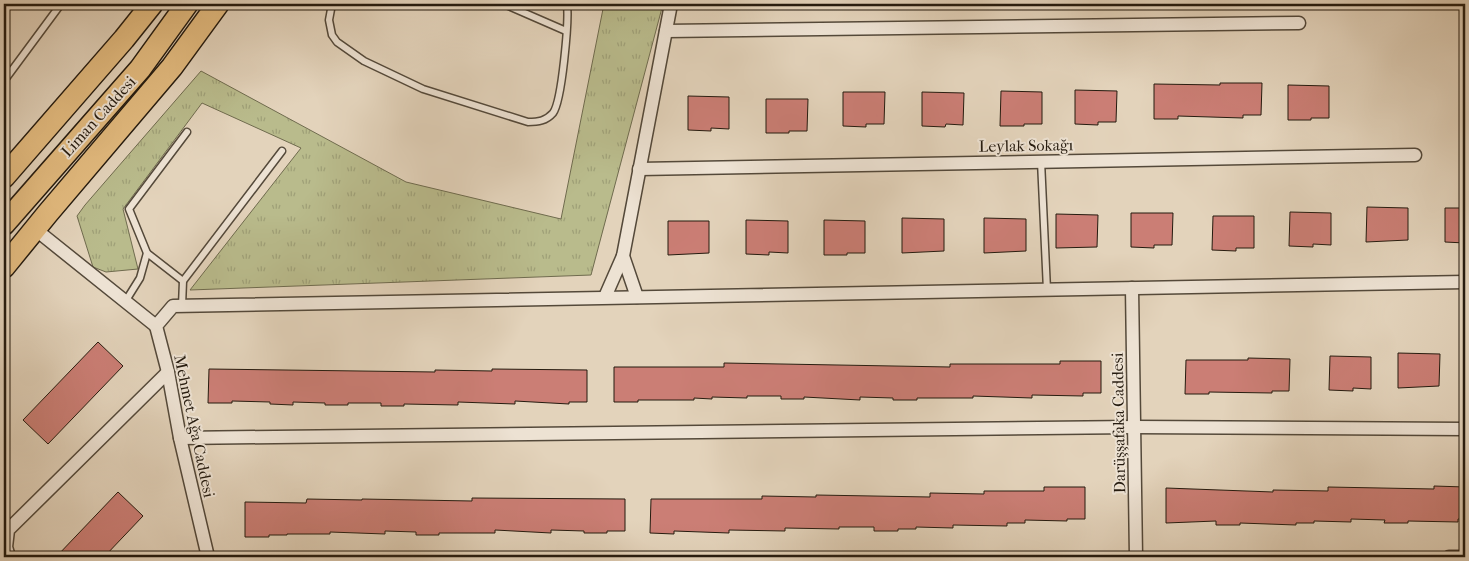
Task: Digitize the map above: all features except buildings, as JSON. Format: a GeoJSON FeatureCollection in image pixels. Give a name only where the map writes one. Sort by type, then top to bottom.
{"type":"FeatureCollection","features":[{"type":"Feature","properties":{"kind":"highway","name":"Liman Caddesi"},"geometry":{"type":"LineString","coordinates":[[4,178],[152,4]]}},
{"type":"Feature","properties":{"kind":"highway","name":"Liman Caddesi"},"geometry":{"type":"LineString","coordinates":[[4,224],[19,204],[140,69],[187,4]]}},
{"type":"Feature","properties":{"kind":"highway"},"geometry":{"type":"LineString","coordinates":[[4,267],[172,67],[218,4]]}},
{"type":"Feature","properties":{"kind":"highway"},"geometry":{"type":"LineString","coordinates":[[19,204],[111,140],[140,69]]}},
{"type":"Feature","properties":{"kind":"street"},"geometry":{"type":"LineString","coordinates":[[605,297],[623,256],[671,4]]}},
{"type":"Feature","properties":{"kind":"street"},"geometry":{"type":"LineString","coordinates":[[666,31],[1299,23]]}},
{"type":"Feature","properties":{"kind":"street","name":"Leylak Sokağı"},"geometry":{"type":"LineString","coordinates":[[639,168],[1414,155]]}},
{"type":"Feature","properties":{"kind":"street"},"geometry":{"type":"LineString","coordinates":[[35,229],[156,326],[178,306],[1465,282]]}},
{"type":"Feature","properties":{"kind":"street"},"geometry":{"type":"LineString","coordinates":[[623,256],[637,297]]}},
{"type":"Feature","properties":{"kind":"street","name":"Darüşşafaka Caddesi"},"geometry":{"type":"LineString","coordinates":[[1132,288],[1136,557]]}},
{"type":"Feature","properties":{"kind":"street","name":"Mehmet Ağa Caddesi"},"geometry":{"type":"LineString","coordinates":[[156,326],[168,372],[180,438],[208,557]]}},
{"type":"Feature","properties":{"kind":"street"},"geometry":{"type":"LineString","coordinates":[[9,557],[6,547],[8,530],[168,372]]}},
{"type":"Feature","properties":{"kind":"street"},"geometry":{"type":"LineString","coordinates":[[180,438],[1134,427],[1465,429]]}},
{"type":"Feature","properties":{"kind":"street"},"geometry":{"type":"LineString","coordinates":[[1449,557],[1465,557]]}},
{"type":"Feature","properties":{"kind":"lane"},"geometry":{"type":"LineString","coordinates":[[4,81],[61,4]]}},
{"type":"Feature","properties":{"kind":"lane"},"geometry":{"type":"LineString","coordinates":[[332,4],[328,20],[332,35],[337,42],[364,62],[423,89],[528,122],[541,121],[547,118],[558,105],[567,4]]}},
{"type":"Feature","properties":{"kind":"lane"},"geometry":{"type":"LineString","coordinates":[[504,4],[566,31]]}},
{"type":"Feature","properties":{"kind":"lane"},"geometry":{"type":"LineString","coordinates":[[183,281],[147,253],[129,208],[187,132]]}},
{"type":"Feature","properties":{"kind":"lane"},"geometry":{"type":"LineString","coordinates":[[178,306],[183,281],[282,151]]}},
{"type":"Feature","properties":{"kind":"lane"},"geometry":{"type":"LineString","coordinates":[[1041,162],[1046,290]]}},
{"type":"Feature","properties":{"kind":"lane"},"geometry":{"type":"LineString","coordinates":[[125,302],[140,278],[147,253]]}},
{"type":"Feature","properties":{"kind":"green space"},"geometry":{"type":"Polygon","coordinates":[[[604,4],[663,4],[591,275],[190,290],[301,148],[202,103],[123,209],[138,269],[106,272],[93,267],[77,216],[201,71],[406,182],[561,219],[604,4]]]}}]}
